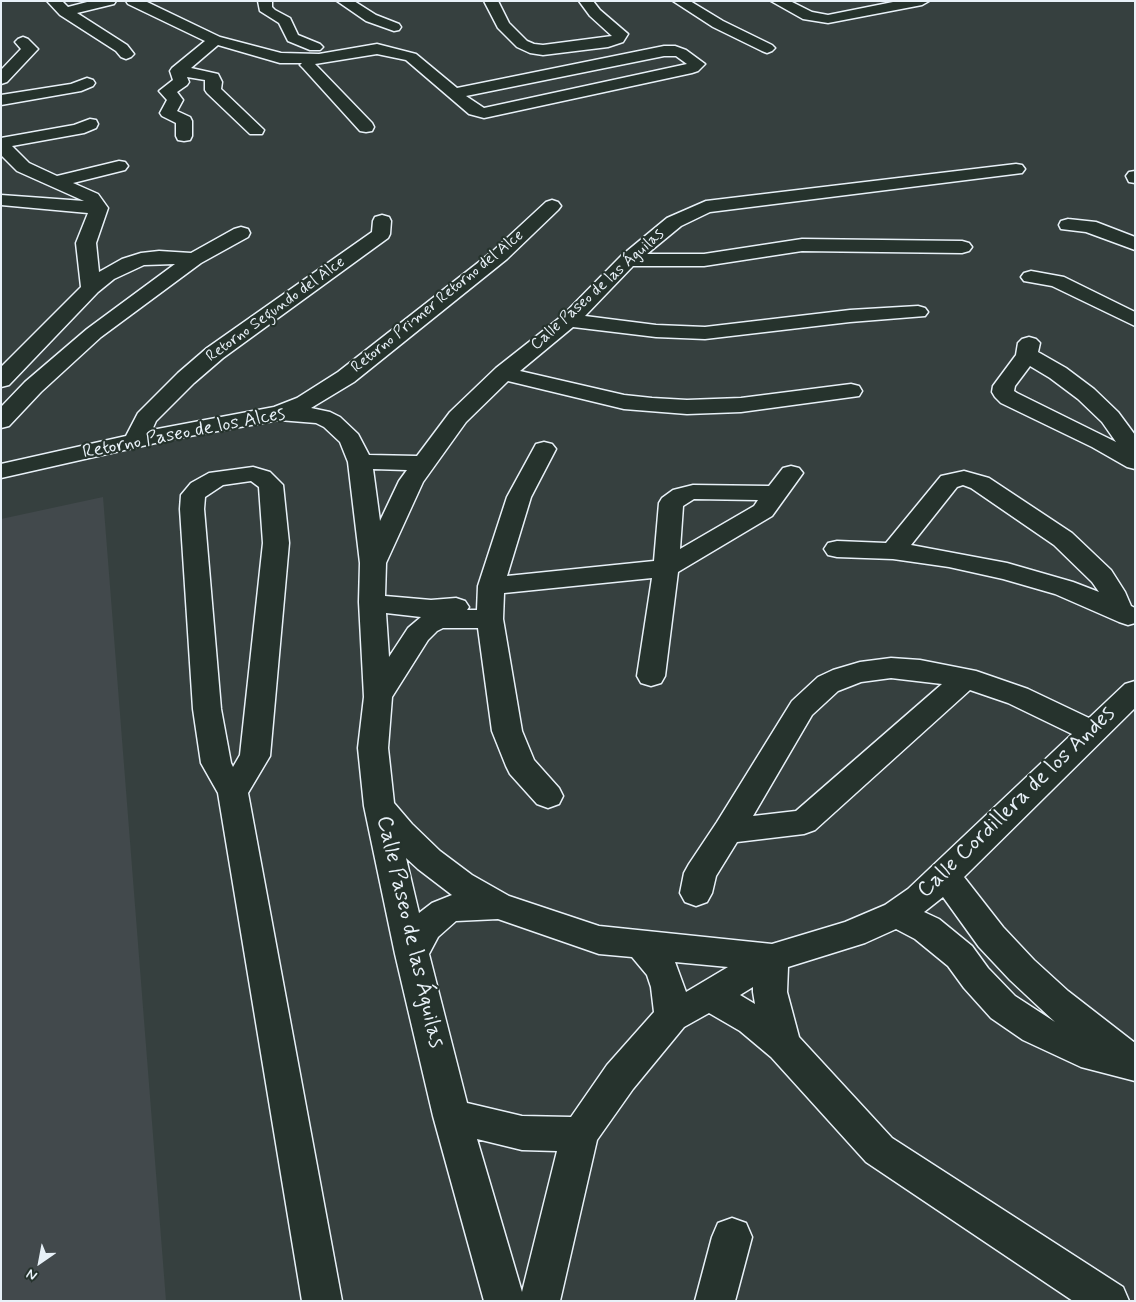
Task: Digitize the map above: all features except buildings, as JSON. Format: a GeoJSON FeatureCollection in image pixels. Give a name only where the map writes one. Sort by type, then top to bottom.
{"type":"FeatureCollection","features":[{"type":"Feature","properties":{"kind":"street"},"geometry":{"type":"LineString","coordinates":[[60,7],[85,1]]}},
{"type":"Feature","properties":{"kind":"street"},"geometry":{"type":"LineString","coordinates":[[60,7],[108,1]]}},
{"type":"Feature","properties":{"kind":"street"},"geometry":{"type":"LineString","coordinates":[[115,1],[161,26],[272,62],[396,54],[411,57],[475,111],[484,113],[692,68],[697,64],[675,50],[664,51],[455,93]]}},
{"type":"Feature","properties":{"kind":"street"},"geometry":{"type":"LineString","coordinates":[[133,1],[212,42]]}},
{"type":"Feature","properties":{"kind":"street"},"geometry":{"type":"LineString","coordinates":[[265,1],[265,8],[285,21],[293,38],[316,59],[366,127]]}},
{"type":"Feature","properties":{"kind":"street"},"geometry":{"type":"LineString","coordinates":[[344,1],[370,18],[399,25],[387,7]]}},
{"type":"Feature","properties":{"kind":"street"},"geometry":{"type":"LineString","coordinates":[[491,1],[503,26],[522,44],[530,48],[542,50],[608,42],[618,39],[621,34],[595,12],[586,1]]}},
{"type":"Feature","properties":{"kind":"street"},"geometry":{"type":"LineString","coordinates":[[680,1],[718,24],[767,48]]}},
{"type":"Feature","properties":{"kind":"street"},"geometry":{"type":"LineString","coordinates":[[778,1],[808,16],[828,19],[922,1]]}},
{"type":"Feature","properties":{"kind":"street"},"geometry":{"type":"LineString","coordinates":[[60,7],[122,48],[126,54]]}},
{"type":"Feature","properties":{"kind":"street"},"geometry":{"type":"LineString","coordinates":[[1,79],[30,49],[23,42]]}},
{"type":"Feature","properties":{"kind":"street"},"geometry":{"type":"LineString","coordinates":[[178,71],[212,42]]}},
{"type":"Feature","properties":{"kind":"street"},"geometry":{"type":"LineString","coordinates":[[178,71],[204,74],[212,77],[214,82],[213,90],[256,130]]}},
{"type":"Feature","properties":{"kind":"street"},"geometry":{"type":"LineString","coordinates":[[178,71],[181,82],[167,91],[175,100],[168,113],[184,121],[184,136]]}},
{"type":"Feature","properties":{"kind":"street"},"geometry":{"type":"LineString","coordinates":[[1,100],[75,88],[87,83]]}},
{"type":"Feature","properties":{"kind":"street"},"geometry":{"type":"LineString","coordinates":[[1,144],[78,129],[90,124]]}},
{"type":"Feature","properties":{"kind":"street"},"geometry":{"type":"LineString","coordinates":[[1,144],[23,167],[58,181],[92,198],[99,208]]}},
{"type":"Feature","properties":{"kind":"street"},"geometry":{"type":"LineString","coordinates":[[58,181],[119,166]]}},
{"type":"Feature","properties":{"kind":"street","name":"Calle Paseo de las Águilas"},"geometry":{"type":"LineString","coordinates":[[374,564],[411,482],[458,417],[504,373],[569,320],[628,260],[674,222],[706,207],[1016,169]]}},
{"type":"Feature","properties":{"kind":"street"},"geometry":{"type":"LineString","coordinates":[[1,200],[99,208]]}},
{"type":"Feature","properties":{"kind":"street","name":"Retorno Primer Retorno del Alce"},"geometry":{"type":"LineString","coordinates":[[278,413],[305,403],[346,378],[500,254],[552,206]]}},
{"type":"Feature","properties":{"kind":"street"},"geometry":{"type":"LineString","coordinates":[[91,288],[86,243],[99,208]]}},
{"type":"Feature","properties":{"kind":"street","name":"Retorno Segundo del Alce"},"geometry":{"type":"LineString","coordinates":[[134,441],[146,418],[165,398],[215,353],[381,234],[382,221]]}},
{"type":"Feature","properties":{"kind":"street"},"geometry":{"type":"LineString","coordinates":[[1068,225],[1089,226],[1135,244]]}},
{"type":"Feature","properties":{"kind":"street"},"geometry":{"type":"LineString","coordinates":[[1,421],[33,387],[94,333],[194,259],[241,233]]}},
{"type":"Feature","properties":{"kind":"street"},"geometry":{"type":"LineString","coordinates":[[628,260],[704,260],[802,246],[962,247]]}},
{"type":"Feature","properties":{"kind":"street"},"geometry":{"type":"LineString","coordinates":[[1,380],[91,288],[120,268],[142,260],[159,258],[194,259]]}},
{"type":"Feature","properties":{"kind":"street"},"geometry":{"type":"LineString","coordinates":[[1031,276],[1057,281],[1135,320]]}},
{"type":"Feature","properties":{"kind":"street"},"geometry":{"type":"LineString","coordinates":[[569,320],[656,331],[704,333],[850,316],[918,312]]}},
{"type":"Feature","properties":{"kind":"street"},"geometry":{"type":"LineString","coordinates":[[1135,451],[1110,417],[1086,394],[1028,349],[1004,386],[1003,392],[1009,398],[1100,442],[1135,462]]}},
{"type":"Feature","properties":{"kind":"street"},"geometry":{"type":"LineString","coordinates":[[504,373],[581,393],[624,402],[661,406],[741,405],[852,391]]}},
{"type":"Feature","properties":{"kind":"street","name":"Retorno Primer Retorno del Alce"},"geometry":{"type":"LineString","coordinates":[[332,422],[343,395],[346,378]]}},
{"type":"Feature","properties":{"kind":"street"},"geometry":{"type":"LineString","coordinates":[[165,398],[169,422],[173,432]]}},
{"type":"Feature","properties":{"kind":"street","name":"Retorno Paseo de los Alces"},"geometry":{"type":"LineString","coordinates":[[1,471],[173,432],[278,413],[310,415],[332,422],[350,439],[360,462],[374,564],[372,602],[378,697],[373,748],[379,806]]}},
{"type":"Feature","properties":{"kind":"street"},"geometry":{"type":"LineString","coordinates":[[544,449],[519,498],[490,605],[507,731],[521,766],[548,796]]}},
{"type":"Feature","properties":{"kind":"street"},"geometry":{"type":"LineString","coordinates":[[360,462],[423,463]]}},
{"type":"Feature","properties":{"kind":"street"},"geometry":{"type":"LineString","coordinates":[[378,697],[418,634],[427,625],[439,619],[490,605],[666,568],[763,511],[774,493],[791,473]]}},
{"type":"Feature","properties":{"kind":"street"},"geometry":{"type":"LineString","coordinates":[[233,793],[255,756],[276,543],[270,485],[267,480],[253,474],[217,478],[207,482],[193,495],[192,509],[206,709],[216,764],[233,793],[322,1301]]}},
{"type":"Feature","properties":{"kind":"street"},"geometry":{"type":"LineString","coordinates":[[893,551],[949,481],[964,478],[980,483],[1062,539],[1102,576],[1127,615]]}},
{"type":"Feature","properties":{"kind":"street"},"geometry":{"type":"LineString","coordinates":[[651,676],[666,568],[671,502],[682,495],[693,492],[774,493]]}},
{"type":"Feature","properties":{"kind":"street"},"geometry":{"type":"LineString","coordinates":[[837,549],[893,551],[950,558],[1007,571],[1064,588],[1127,615]]}},
{"type":"Feature","properties":{"kind":"street"},"geometry":{"type":"LineString","coordinates":[[372,602],[430,609],[490,605]]}},
{"type":"Feature","properties":{"kind":"street"},"geometry":{"type":"LineString","coordinates":[[696,893],[700,873],[728,831],[802,708],[814,694],[828,684],[860,672],[891,668],[920,670],[966,678],[1018,696],[1086,738]]}},
{"type":"Feature","properties":{"kind":"street"},"geometry":{"type":"LineString","coordinates":[[728,831],[804,822],[966,678]]}},
{"type":"Feature","properties":{"kind":"street","name":"Calle Cordillera de los Andes"},"geometry":{"type":"LineString","coordinates":[[540,1301],[580,1134],[620,1077],[672,1016],[710,996],[772,958],[853,933],[897,914],[920,898],[946,876],[1086,738],[1133,695]]}},
{"type":"Feature","properties":{"kind":"street","name":"Calle Paseo de las Águilas"},"geometry":{"type":"LineString","coordinates":[[379,806],[401,833],[429,860],[462,884],[498,906],[599,940],[772,958]]}},
{"type":"Feature","properties":{"kind":"street","name":"Calle Paseo de las Águilas"},"geometry":{"type":"LineString","coordinates":[[379,806],[412,954],[452,1116],[504,1301]]}},
{"type":"Feature","properties":{"kind":"street"},"geometry":{"type":"LineString","coordinates":[[946,876],[991,937],[1022,970],[1056,1002],[1135,1064]]}},
{"type":"Feature","properties":{"kind":"street"},"geometry":{"type":"LineString","coordinates":[[412,954],[426,927],[444,912],[455,907],[498,906]]}},
{"type":"Feature","properties":{"kind":"street"},"geometry":{"type":"LineString","coordinates":[[897,914],[927,929],[960,956],[976,978],[1003,1007],[1035,1029],[1081,1051],[1111,1060],[1135,1064]]}},
{"type":"Feature","properties":{"kind":"street"},"geometry":{"type":"LineString","coordinates":[[960,956],[991,937]]}},
{"type":"Feature","properties":{"kind":"street"},"geometry":{"type":"LineString","coordinates":[[643,946],[661,968],[668,987],[672,1016]]}},
{"type":"Feature","properties":{"kind":"street"},"geometry":{"type":"LineString","coordinates":[[772,958],[770,992],[775,1018],[784,1046]]}},
{"type":"Feature","properties":{"kind":"street"},"geometry":{"type":"LineString","coordinates":[[710,996],[752,1020],[784,1046],[879,1150],[1109,1301]]}},
{"type":"Feature","properties":{"kind":"street"},"geometry":{"type":"LineString","coordinates":[[452,1116],[522,1133],[580,1134]]}},
{"type":"Feature","properties":{"kind":"street"},"geometry":{"type":"LineString","coordinates":[[715,1301],[732,1237]]}},
{"type":"Feature","properties":{"kind":"shaded area"},"geometry":{"type":"Polygon","coordinates":[[[103,497],[166,1301],[1,1301],[1,519],[103,497]]]}}]}
